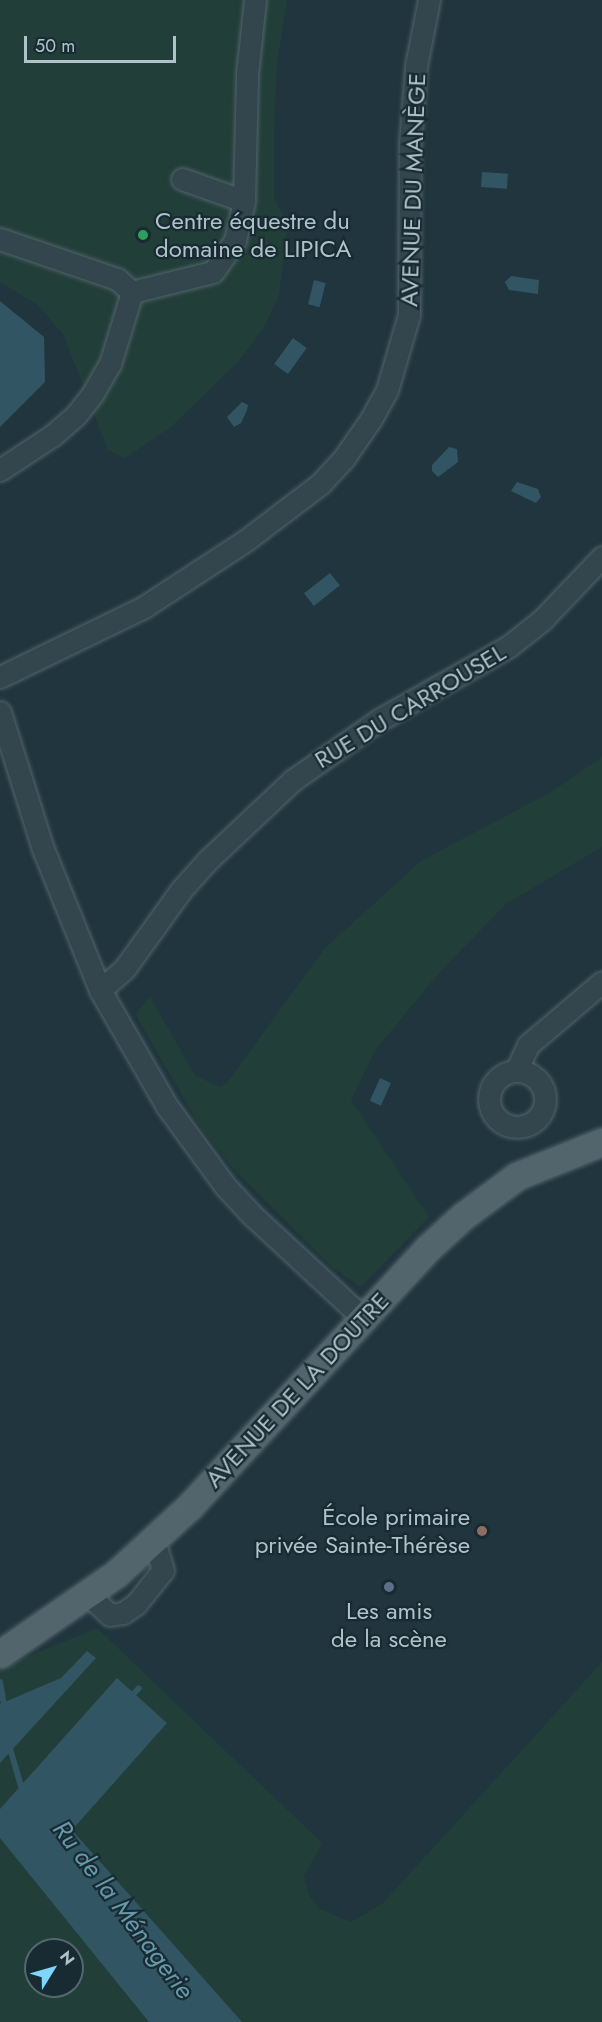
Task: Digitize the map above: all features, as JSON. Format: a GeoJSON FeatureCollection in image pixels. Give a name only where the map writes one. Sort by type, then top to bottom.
{"type":"FeatureCollection","features":[{"type":"Feature","properties":{"kind":"main road","name":"AVENUE DE LA DOUTRE"},"geometry":{"type":"LineString","coordinates":[[8,1649],[88,1594],[154,1540],[222,1473],[435,1240],[490,1195],[537,1167],[602,1142]]}},
{"type":"Feature","properties":{"kind":"street"},"geometry":{"type":"LineString","coordinates":[[132,292],[213,272],[235,240],[244,201],[247,74],[255,0]]}},
{"type":"Feature","properties":{"kind":"street","name":"AVENUE DU MANÈGE"},"geometry":{"type":"LineString","coordinates":[[0,677],[144,606],[246,541],[320,484],[345,458],[371,419],[387,390],[409,315],[410,143],[416,66],[429,0]]}},
{"type":"Feature","properties":{"kind":"street"},"geometry":{"type":"LineString","coordinates":[[182,179],[244,201]]}},
{"type":"Feature","properties":{"kind":"street"},"geometry":{"type":"LineString","coordinates":[[0,239],[117,279],[132,292]]}},
{"type":"Feature","properties":{"kind":"street"},"geometry":{"type":"LineString","coordinates":[[0,470],[53,435],[76,415],[93,393],[110,364],[132,292]]}},
{"type":"Feature","properties":{"kind":"street","name":"RUE DU CARROUSEL"},"geometry":{"type":"LineString","coordinates":[[100,990],[125,968],[181,890],[208,860],[292,780],[379,720],[509,646],[542,620],[602,557]]}},
{"type":"Feature","properties":{"kind":"street"},"geometry":{"type":"LineString","coordinates":[[0,712],[43,849],[100,990],[166,1105],[225,1186],[280,1244],[363,1318]]}},
{"type":"Feature","properties":{"kind":"street"},"geometry":{"type":"LineString","coordinates":[[516,1071],[528,1045],[602,982]]}},
{"type":"Feature","properties":{"kind":"street"},"geometry":{"type":"LineString","coordinates":[[88,1594],[110,1616],[123,1613],[136,1604],[163,1570],[154,1540]]}},
{"type":"Feature","properties":{"kind":"green space","name":"Centre équestre du domaine de LIPICA"},"geometry":{"type":"Polygon","coordinates":[[[0,0],[287,0],[277,63],[274,131],[274,199],[288,223],[279,295],[263,329],[239,361],[171,427],[125,458],[108,450],[63,334],[38,305],[0,282],[0,0]]]}},
{"type":"Feature","properties":{"kind":"green space"},"geometry":{"type":"Polygon","coordinates":[[[602,757],[602,847],[506,904],[439,973],[376,1049],[351,1100],[429,1217],[361,1287],[334,1269],[230,1165],[198,1123],[135,1014],[150,997],[195,1075],[219,1087],[227,1083],[325,948],[421,861],[551,792],[602,757]]]}},
{"type":"Feature","properties":{"kind":"green space"},"geometry":{"type":"Polygon","coordinates":[[[97,1628],[322,1843],[304,1876],[309,1895],[320,1909],[351,1922],[383,1903],[602,1662],[602,2022],[0,2022],[0,1668],[97,1628]]]}},
{"type":"Feature","properties":{"kind":"water"},"geometry":{"type":"Polygon","coordinates":[[[482,172],[508,174],[507,189],[481,187],[482,172]]]}},
{"type":"Feature","properties":{"kind":"water"},"geometry":{"type":"Polygon","coordinates":[[[511,276],[539,280],[538,294],[509,290],[505,282],[511,276]]]}},
{"type":"Feature","properties":{"kind":"water"},"geometry":{"type":"Polygon","coordinates":[[[314,280],[326,283],[320,307],[308,304],[314,280]]]}},
{"type":"Feature","properties":{"kind":"water"},"geometry":{"type":"Polygon","coordinates":[[[0,301],[44,337],[45,382],[0,427],[0,301]]]}},
{"type":"Feature","properties":{"kind":"water"},"geometry":{"type":"Polygon","coordinates":[[[293,338],[307,348],[288,374],[274,364],[293,338]]]}},
{"type":"Feature","properties":{"kind":"water"},"geometry":{"type":"Polygon","coordinates":[[[242,402],[248,405],[247,410],[241,423],[234,427],[227,417],[242,402]]]}},
{"type":"Feature","properties":{"kind":"water"},"geometry":{"type":"Polygon","coordinates":[[[449,447],[457,449],[458,462],[438,477],[432,471],[432,465],[449,447]]]}},
{"type":"Feature","properties":{"kind":"water"},"geometry":{"type":"Polygon","coordinates":[[[517,482],[538,489],[541,497],[536,503],[511,491],[517,482]]]}},
{"type":"Feature","properties":{"kind":"water"},"geometry":{"type":"Polygon","coordinates":[[[330,573],[340,586],[314,606],[304,593],[330,573]]]}},
{"type":"Feature","properties":{"kind":"water"},"geometry":{"type":"Polygon","coordinates":[[[380,1078],[391,1083],[381,1106],[370,1101],[380,1078]]]}},
{"type":"Feature","properties":{"kind":"water"},"geometry":{"type":"Polygon","coordinates":[[[87,1651],[96,1658],[0,1763],[0,1704],[61,1678],[87,1651]]]}},
{"type":"Feature","properties":{"kind":"water"},"geometry":{"type":"Polygon","coordinates":[[[117,1678],[167,1723],[72,1830],[242,2022],[149,2022],[84,1942],[84,1938],[81,1938],[0,1838],[0,1809],[117,1678]]]}},
{"type":"Feature","properties":{"kind":"waterway","name":"Ru de la Ménagerie"},"geometry":{"type":"LineString","coordinates":[[0,1682],[5,1711]]}},
{"type":"Feature","properties":{"kind":"waterway"},"geometry":{"type":"LineString","coordinates":[[130,1698],[139,1688]]}},
{"type":"Feature","properties":{"kind":"waterway","name":"Ru de la Ménagerie"},"geometry":{"type":"LineString","coordinates":[[9,1745],[23,1793]]}},
{"type":"Feature","properties":{"kind":"place","name":"Centre équestre du domaine de LIPICA"},"geometry":{"type":"Point","coordinates":[143,235]}},
{"type":"Feature","properties":{"kind":"place","name":"École primaire privée Sainte-Thérèse"},"geometry":{"type":"Point","coordinates":[482,1531]}},
{"type":"Feature","properties":{"kind":"place","name":"Les amis de la scène"},"geometry":{"type":"Point","coordinates":[389,1587]}}]}
